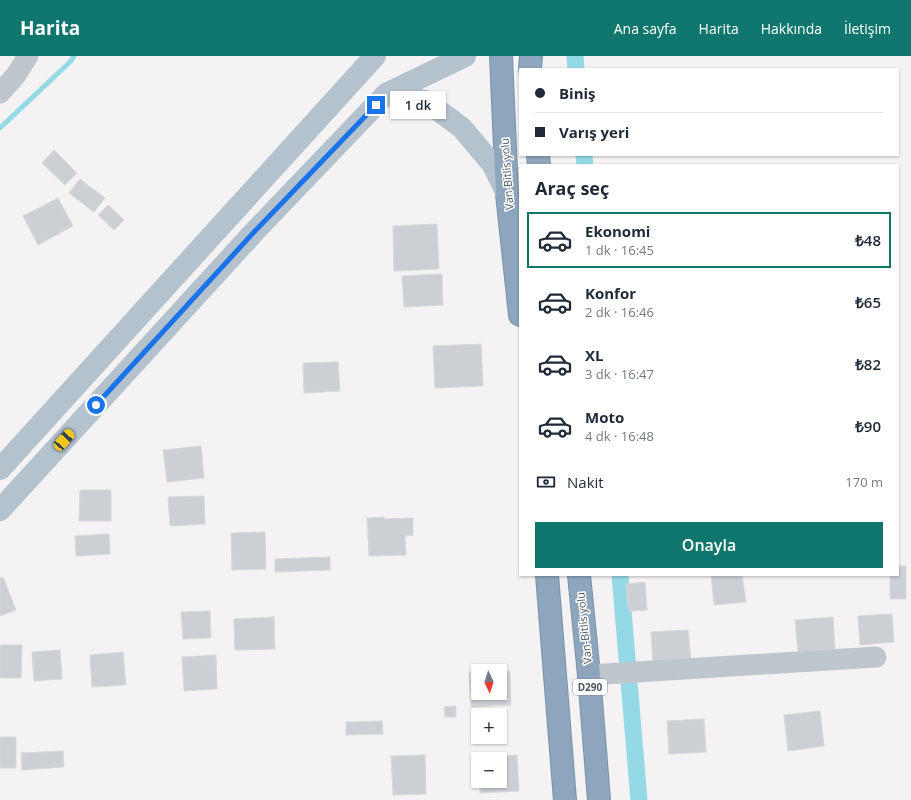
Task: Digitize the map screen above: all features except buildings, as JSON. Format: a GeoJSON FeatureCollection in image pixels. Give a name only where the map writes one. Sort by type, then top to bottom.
{"type":"FeatureCollection","features":[{"type":"Feature","properties":{"kind":"highway","name":"Van-Bitlis yolu"},"geometry":{"type":"LineString","coordinates":[[501,56],[507,194],[519,306]]}},
{"type":"Feature","properties":{"kind":"highway"},"geometry":{"type":"LineString","coordinates":[[530,68],[531,56]]}},
{"type":"Feature","properties":{"kind":"highway","name":"D290"},"geometry":{"type":"LineString","coordinates":[[547,576],[565,800]]}},
{"type":"Feature","properties":{"kind":"highway","name":"Van-Bitlis yolu"},"geometry":{"type":"LineString","coordinates":[[579,576],[589,675],[598,800]]}},
{"type":"Feature","properties":{"kind":"main road"},"geometry":{"type":"LineString","coordinates":[[0,510],[255,231],[386,94],[465,56]]}},
{"type":"Feature","properties":{"kind":"main road"},"geometry":{"type":"LineString","coordinates":[[518,56],[525,68]]}},
{"type":"Feature","properties":{"kind":"main road"},"geometry":{"type":"LineString","coordinates":[[0,468],[375,57]]}},
{"type":"Feature","properties":{"kind":"main road"},"geometry":{"type":"LineString","coordinates":[[386,94],[426,101],[462,128],[493,165],[507,194]]}},
{"type":"Feature","properties":{"kind":"street"},"geometry":{"type":"LineString","coordinates":[[0,93],[16,75],[28,56]]}},
{"type":"Feature","properties":{"kind":"street"},"geometry":{"type":"LineString","coordinates":[[589,675],[876,657]]}},
{"type":"Feature","properties":{"kind":"waterway"},"geometry":{"type":"LineString","coordinates":[[0,128],[71,61],[74,56]]}},
{"type":"Feature","properties":{"kind":"waterway"},"geometry":{"type":"LineString","coordinates":[[575,56],[576,68]]}},
{"type":"Feature","properties":{"kind":"waterway"},"geometry":{"type":"LineString","coordinates":[[584,156],[585,164]]}},
{"type":"Feature","properties":{"kind":"waterway"},"geometry":{"type":"LineString","coordinates":[[620,576],[639,800]]}},
{"type":"Feature","properties":{"kind":"route"},"geometry":{"type":"LineString","coordinates":[[96,405],[255,231],[376,105]]}}]}
